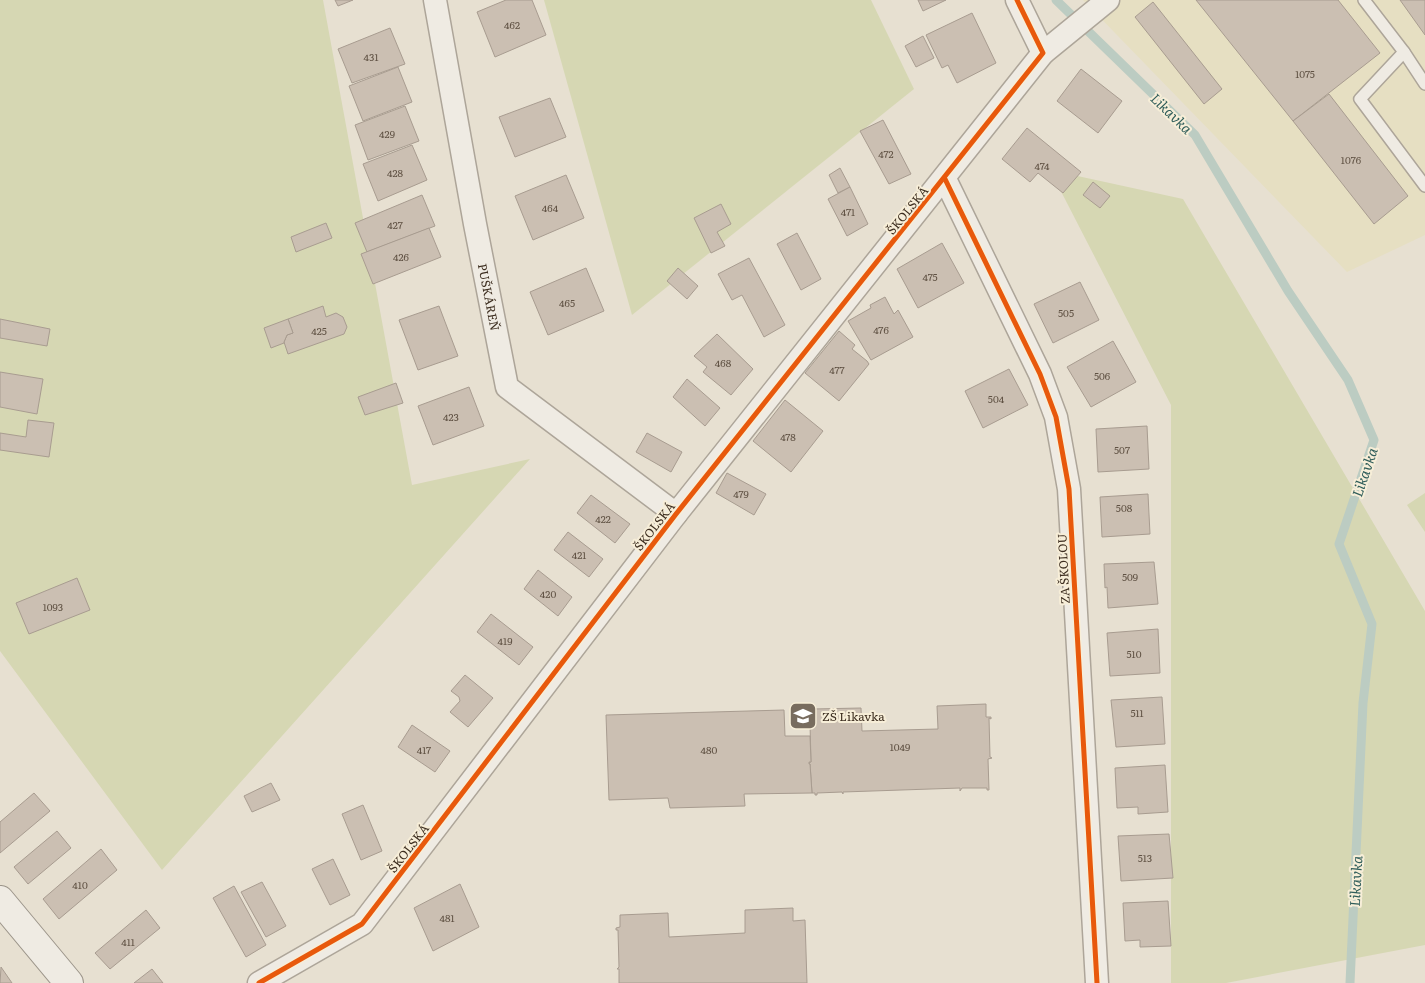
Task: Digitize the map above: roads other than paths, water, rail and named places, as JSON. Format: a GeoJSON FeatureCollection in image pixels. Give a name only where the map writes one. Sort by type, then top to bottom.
{"type":"FeatureCollection","features":[{"type":"Feature","properties":{"kind":"street","name":"PUŠKÁREŇ"},"geometry":{"type":"LineString","coordinates":[[435,0],[475,224],[507,386],[676,514]]}},
{"type":"Feature","properties":{"kind":"street"},"geometry":{"type":"LineString","coordinates":[[1017,0],[1043,53]]}},
{"type":"Feature","properties":{"kind":"street","name":"ŠKOLSKÁ"},"geometry":{"type":"LineString","coordinates":[[259,983],[362,924],[676,514],[1043,53],[1108,0]]}},
{"type":"Feature","properties":{"kind":"street","name":"ZA ŠKOLOU"},"geometry":{"type":"LineString","coordinates":[[944,178],[1040,374],[1056,417],[1069,489],[1097,983]]}},
{"type":"Feature","properties":{"kind":"street"},"geometry":{"type":"LineString","coordinates":[[0,900],[69,983]]}},
{"type":"Feature","properties":{"kind":"lane"},"geometry":{"type":"LineString","coordinates":[[1364,0],[1404,52],[1425,84]]}},
{"type":"Feature","properties":{"kind":"lane"},"geometry":{"type":"LineString","coordinates":[[1404,52],[1360,99],[1425,186]]}},
{"type":"Feature","properties":{"kind":"waterway","name":"Likavka"},"geometry":{"type":"LineString","coordinates":[[1056,0],[1195,135],[1288,291],[1348,380],[1374,440],[1339,544],[1372,624],[1363,703],[1350,983]]}},
{"type":"Feature","properties":{"kind":"place","name":"ZŠ Likavka"},"geometry":{"type":"Point","coordinates":[803,716]}}]}
